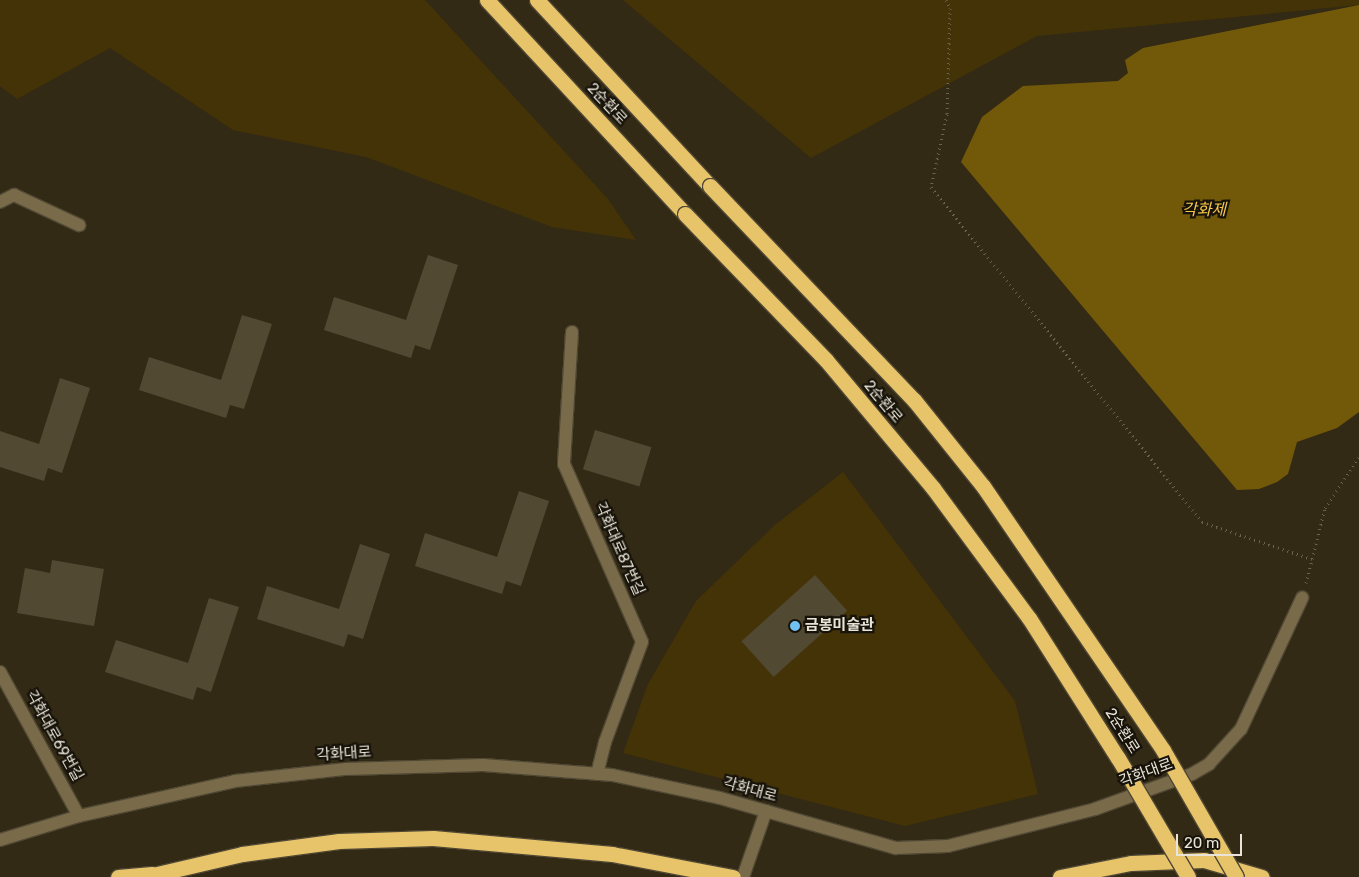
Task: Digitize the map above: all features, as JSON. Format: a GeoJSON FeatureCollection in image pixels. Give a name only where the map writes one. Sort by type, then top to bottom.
{"type":"FeatureCollection","features":[{"type":"Feature","properties":{"kind":"highway","name":"2순환로"},"geometry":{"type":"LineString","coordinates":[[486,0],[685,214],[826,360],[933,488],[1028,618],[1118,758],[1188,877]]}},
{"type":"Feature","properties":{"kind":"highway","name":"2순환로"},"geometry":{"type":"LineString","coordinates":[[537,0],[710,186],[914,400],[982,486],[1163,750],[1236,877]]}},
{"type":"Feature","properties":{"kind":"highway"},"geometry":{"type":"LineString","coordinates":[[118,877],[148,875],[242,854],[339,841],[433,838],[612,854],[733,877]]}},
{"type":"Feature","properties":{"kind":"highway"},"geometry":{"type":"LineString","coordinates":[[1060,877],[1131,863],[1204,860],[1262,877]]}},
{"type":"Feature","properties":{"kind":"street"},"geometry":{"type":"LineString","coordinates":[[0,202],[14,195],[79,225]]}},
{"type":"Feature","properties":{"kind":"street","name":"각화대로87번길"},"geometry":{"type":"LineString","coordinates":[[572,332],[564,464],[642,642],[611,724],[597,774]]}},
{"type":"Feature","properties":{"kind":"street","name":"각화대로"},"geometry":{"type":"LineString","coordinates":[[0,840],[79,816],[235,781],[346,769],[483,765],[597,774],[766,810],[887,846],[924,849],[1068,816],[1192,774],[1219,755],[1241,729],[1302,598]]}},
{"type":"Feature","properties":{"kind":"street","name":"각화대로69번길"},"geometry":{"type":"LineString","coordinates":[[0,672],[79,816]]}},
{"type":"Feature","properties":{"kind":"street"},"geometry":{"type":"LineString","coordinates":[[743,877],[766,810]]}},
{"type":"Feature","properties":{"kind":"path"},"geometry":{"type":"LineString","coordinates":[[946,0],[950,8],[947,114],[931,187],[1202,522],[1312,559]]}},
{"type":"Feature","properties":{"kind":"path"},"geometry":{"type":"LineString","coordinates":[[1302,598],[1325,508],[1359,457]]}},
{"type":"Feature","properties":{"kind":"shaded area"},"geometry":{"type":"Polygon","coordinates":[[[0,0],[425,0],[608,199],[636,240],[552,227],[366,157],[233,130],[110,48],[17,99],[0,86],[0,0]]]}},
{"type":"Feature","properties":{"kind":"shaded area"},"geometry":{"type":"Polygon","coordinates":[[[623,0],[1359,0],[1359,5],[1037,36],[811,158],[623,0]]]}},
{"type":"Feature","properties":{"kind":"shaded area"},"geometry":{"type":"Polygon","coordinates":[[[843,472],[1015,701],[1038,794],[905,826],[623,753],[648,684],[696,601],[775,525],[843,472]]]}},
{"type":"Feature","properties":{"kind":"water","name":"각화제"},"geometry":{"type":"Polygon","coordinates":[[[1359,5],[1359,412],[1337,428],[1297,442],[1288,474],[1277,482],[1259,489],[1237,490],[961,162],[982,117],[1023,86],[1118,81],[1128,73],[1125,60],[1143,48],[1359,5]]]}},
{"type":"Feature","properties":{"kind":"building"},"geometry":{"type":"Polygon","coordinates":[[[428,255],[458,265],[430,350],[415,345],[411,358],[324,330],[334,297],[406,320],[428,255]]]}},
{"type":"Feature","properties":{"kind":"building"},"geometry":{"type":"Polygon","coordinates":[[[242,315],[272,324],[244,409],[230,405],[226,418],[139,390],[149,357],[221,380],[242,315]]]}},
{"type":"Feature","properties":{"kind":"building"},"geometry":{"type":"Polygon","coordinates":[[[60,378],[90,388],[62,473],[48,468],[44,481],[0,467],[0,431],[39,444],[60,378]]]}},
{"type":"Feature","properties":{"kind":"building"},"geometry":{"type":"Polygon","coordinates":[[[595,430],[651,447],[639,486],[583,469],[595,430]]]}},
{"type":"Feature","properties":{"kind":"building"},"geometry":{"type":"Polygon","coordinates":[[[519,491],[549,501],[521,586],[506,581],[502,594],[415,566],[425,533],[497,557],[519,491]]]}},
{"type":"Feature","properties":{"kind":"building"},"geometry":{"type":"Polygon","coordinates":[[[360,544],[390,554],[363,639],[348,634],[344,647],[257,619],[267,586],[339,609],[360,544]]]}},
{"type":"Feature","properties":{"kind":"building"},"geometry":{"type":"Polygon","coordinates":[[[52,560],[104,569],[94,626],[17,613],[25,568],[50,573],[52,560]]]}},
{"type":"Feature","properties":{"kind":"building","name":"금봉미술관"},"geometry":{"type":"Polygon","coordinates":[[[815,575],[847,611],[774,677],[741,641],[815,575]]]}},
{"type":"Feature","properties":{"kind":"building"},"geometry":{"type":"Polygon","coordinates":[[[209,598],[239,607],[211,692],[197,687],[193,700],[105,672],[116,640],[188,663],[209,598]]]}},
{"type":"Feature","properties":{"kind":"place","name":"금봉미술관"},"geometry":{"type":"Point","coordinates":[795,626]}}]}
